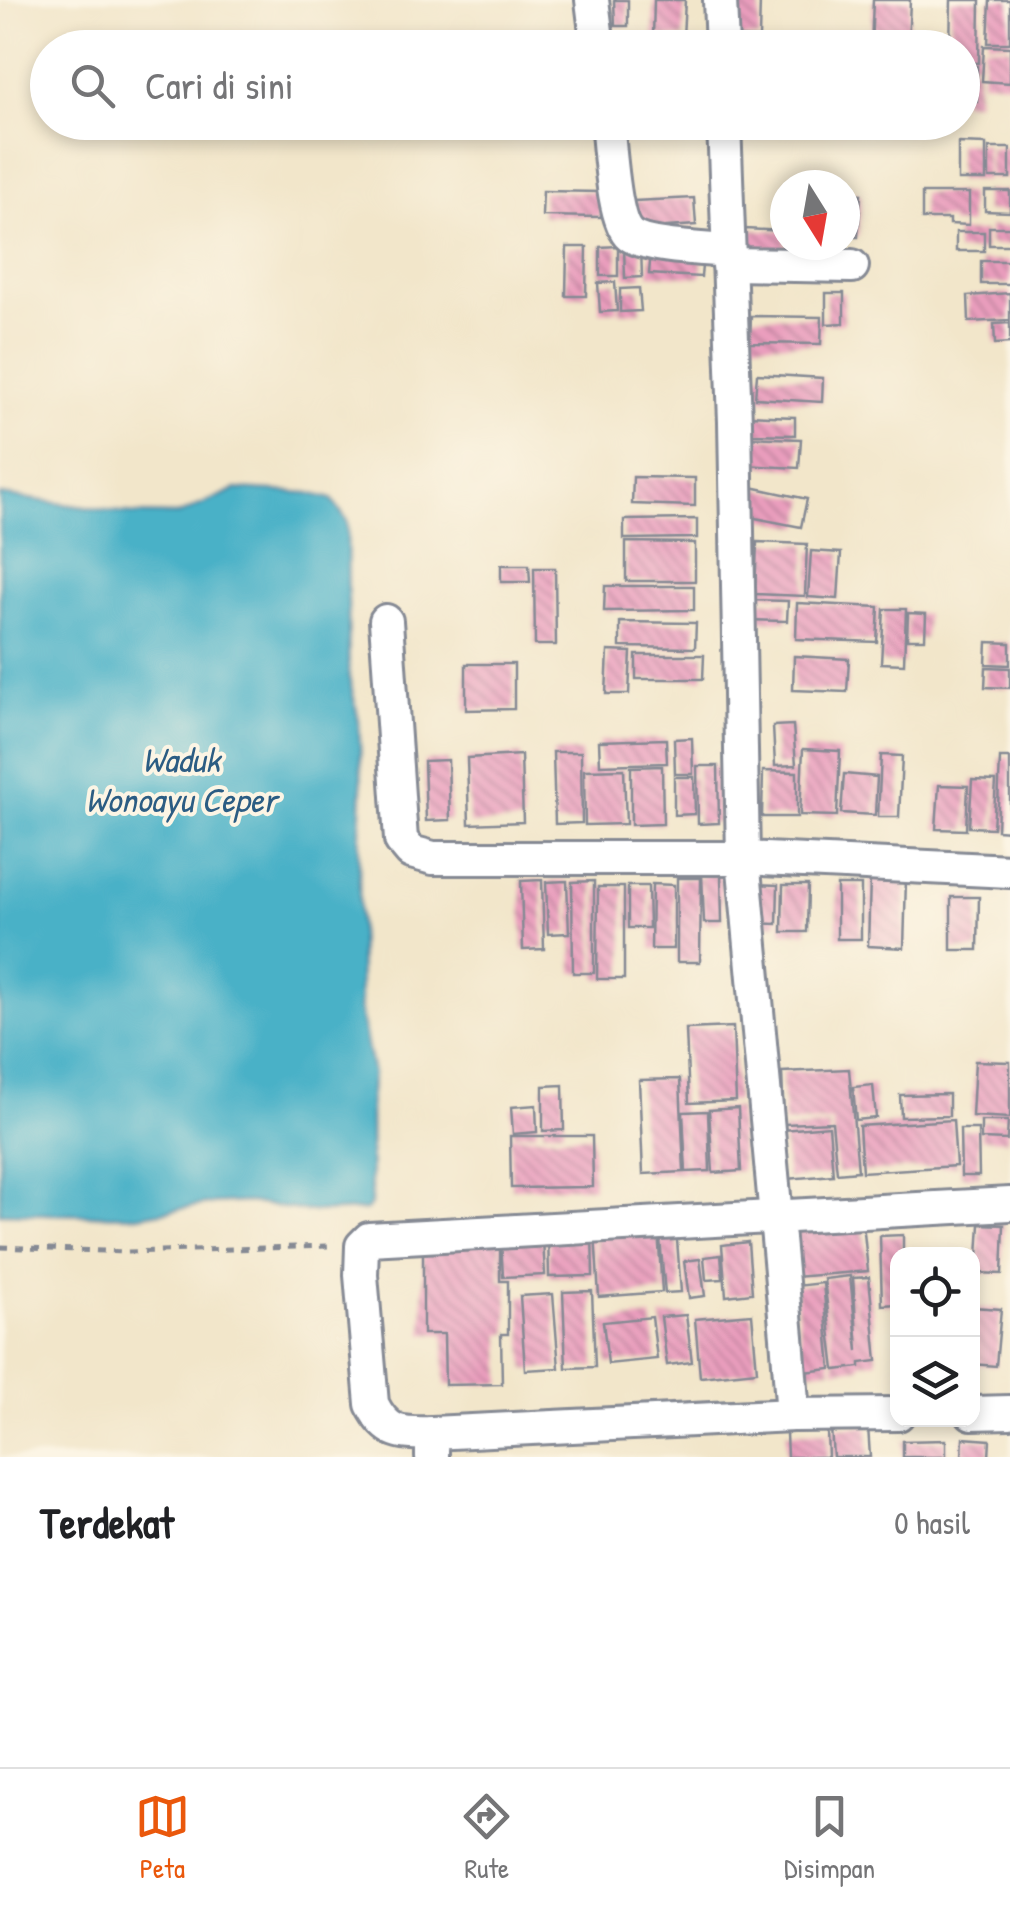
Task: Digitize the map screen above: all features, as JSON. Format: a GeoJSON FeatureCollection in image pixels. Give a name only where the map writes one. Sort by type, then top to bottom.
{"type":"FeatureCollection","features":[{"type":"Feature","properties":{"kind":"street"},"geometry":{"type":"LineString","coordinates":[[592,0],[596,30]]}},
{"type":"Feature","properties":{"kind":"street"},"geometry":{"type":"LineString","coordinates":[[720,0],[721,30]]}},
{"type":"Feature","properties":{"kind":"street"},"geometry":{"type":"LineString","coordinates":[[609,140],[619,220],[632,237],[729,257],[852,266]]}},
{"type":"Feature","properties":{"kind":"street"},"geometry":{"type":"LineString","coordinates":[[725,140],[743,858],[792,1415]]}},
{"type":"Feature","properties":{"kind":"street"},"geometry":{"type":"LineString","coordinates":[[386,622],[401,840],[412,852],[434,858],[743,858],[1010,871]]}},
{"type":"Feature","properties":{"kind":"street"},"geometry":{"type":"LineString","coordinates":[[890,1414],[792,1415],[432,1445],[395,1430],[378,1417],[372,1404],[362,1246],[374,1237],[1010,1204]]}},
{"type":"Feature","properties":{"kind":"street"},"geometry":{"type":"LineString","coordinates":[[980,1413],[1010,1412]]}},
{"type":"Feature","properties":{"kind":"path"},"geometry":{"type":"LineString","coordinates":[[0,1247],[127,1252],[362,1246]]}},
{"type":"Feature","properties":{"kind":"water","name":"Waduk Wonoayu Ceper"},"geometry":{"type":"Polygon","coordinates":[[[236,489],[309,493],[332,499],[347,521],[349,677],[359,720],[362,791],[360,1010],[373,1074],[371,1204],[366,1210],[312,1212],[247,1202],[138,1216],[0,1213],[0,495],[134,514],[178,515],[236,489]]]}},
{"type":"Feature","properties":{"kind":"building"},"geometry":{"type":"Polygon","coordinates":[[[614,0],[628,0],[628,26],[615,26],[614,0]]]}},
{"type":"Feature","properties":{"kind":"building"},"geometry":{"type":"Polygon","coordinates":[[[654,0],[685,0],[683,30],[653,30],[654,0]]]}},
{"type":"Feature","properties":{"kind":"building"},"geometry":{"type":"Polygon","coordinates":[[[729,0],[760,0],[759,30],[728,30],[729,0]]]}},
{"type":"Feature","properties":{"kind":"building"},"geometry":{"type":"Polygon","coordinates":[[[873,0],[910,0],[909,30],[872,30],[873,0]]]}},
{"type":"Feature","properties":{"kind":"building"},"geometry":{"type":"Polygon","coordinates":[[[951,0],[980,0],[980,30],[950,30],[951,0]]]}},
{"type":"Feature","properties":{"kind":"building"},"geometry":{"type":"Polygon","coordinates":[[[990,0],[1010,0],[1010,43],[988,43],[990,0]]]}},
{"type":"Feature","properties":{"kind":"building"},"geometry":{"type":"Polygon","coordinates":[[[984,46],[1010,47],[1010,83],[982,81],[984,46]]]}},
{"type":"Feature","properties":{"kind":"building"},"geometry":{"type":"Polygon","coordinates":[[[958,143],[986,144],[986,180],[958,180],[958,143]]]}},
{"type":"Feature","properties":{"kind":"building"},"geometry":{"type":"Polygon","coordinates":[[[989,148],[1010,148],[1010,178],[989,178],[989,148]]]}},
{"type":"Feature","properties":{"kind":"building"},"geometry":{"type":"Polygon","coordinates":[[[543,191],[601,192],[601,217],[542,216],[543,191]]]}},
{"type":"Feature","properties":{"kind":"building"},"geometry":{"type":"Polygon","coordinates":[[[985,191],[1010,191],[1010,212],[985,211],[985,191]]]}},
{"type":"Feature","properties":{"kind":"building"},"geometry":{"type":"Polygon","coordinates":[[[922,193],[969,193],[969,225],[950,224],[950,219],[922,219],[922,193]]]}},
{"type":"Feature","properties":{"kind":"building"},"geometry":{"type":"Polygon","coordinates":[[[694,198],[696,225],[636,229],[634,201],[694,198]]]}},
{"type":"Feature","properties":{"kind":"building"},"geometry":{"type":"Polygon","coordinates":[[[989,227],[1010,227],[1010,245],[989,245],[989,227]]]}},
{"type":"Feature","properties":{"kind":"building"},"geometry":{"type":"Polygon","coordinates":[[[744,229],[770,230],[770,250],[743,248],[744,229]]]}},
{"type":"Feature","properties":{"kind":"building"},"geometry":{"type":"Polygon","coordinates":[[[956,232],[984,232],[984,251],[956,251],[956,232]]]}},
{"type":"Feature","properties":{"kind":"building"},"geometry":{"type":"Polygon","coordinates":[[[618,246],[618,276],[600,276],[600,247],[618,246]]]}},
{"type":"Feature","properties":{"kind":"building"},"geometry":{"type":"Polygon","coordinates":[[[567,247],[587,247],[586,296],[566,296],[567,247]]]}},
{"type":"Feature","properties":{"kind":"building"},"geometry":{"type":"Polygon","coordinates":[[[641,247],[642,277],[625,278],[624,248],[641,247]]]}},
{"type":"Feature","properties":{"kind":"building"},"geometry":{"type":"Polygon","coordinates":[[[651,250],[703,254],[701,277],[649,274],[651,250]]]}},
{"type":"Feature","properties":{"kind":"building"},"geometry":{"type":"Polygon","coordinates":[[[981,261],[1010,261],[1010,284],[981,284],[981,261]]]}},
{"type":"Feature","properties":{"kind":"building"},"geometry":{"type":"Polygon","coordinates":[[[615,282],[617,311],[600,312],[598,283],[615,282]]]}},
{"type":"Feature","properties":{"kind":"building"},"geometry":{"type":"Polygon","coordinates":[[[639,288],[641,311],[620,312],[620,289],[639,288]]]}},
{"type":"Feature","properties":{"kind":"building"},"geometry":{"type":"Polygon","coordinates":[[[826,293],[844,293],[844,323],[826,324],[826,293]]]}},
{"type":"Feature","properties":{"kind":"building"},"geometry":{"type":"Polygon","coordinates":[[[1010,293],[1010,320],[969,322],[968,296],[1010,293]]]}},
{"type":"Feature","properties":{"kind":"building"},"geometry":{"type":"Polygon","coordinates":[[[751,316],[822,317],[821,344],[750,343],[751,316]]]}},
{"type":"Feature","properties":{"kind":"building"},"geometry":{"type":"Polygon","coordinates":[[[1010,323],[1010,343],[995,344],[994,324],[1010,323]]]}},
{"type":"Feature","properties":{"kind":"building"},"geometry":{"type":"Polygon","coordinates":[[[757,374],[823,378],[822,402],[755,398],[757,374]]]}},
{"type":"Feature","properties":{"kind":"building"},"geometry":{"type":"Polygon","coordinates":[[[748,415],[795,417],[795,435],[748,434],[748,415]]]}},
{"type":"Feature","properties":{"kind":"building"},"geometry":{"type":"Polygon","coordinates":[[[745,437],[801,439],[799,468],[744,465],[745,437]]]}},
{"type":"Feature","properties":{"kind":"building"},"geometry":{"type":"Polygon","coordinates":[[[633,477],[695,478],[695,506],[632,504],[633,477]]]}},
{"type":"Feature","properties":{"kind":"building"},"geometry":{"type":"Polygon","coordinates":[[[751,487],[807,499],[801,527],[745,516],[751,487]]]}},
{"type":"Feature","properties":{"kind":"building"},"geometry":{"type":"Polygon","coordinates":[[[697,519],[697,538],[624,539],[624,520],[697,519]]]}},
{"type":"Feature","properties":{"kind":"building"},"geometry":{"type":"Polygon","coordinates":[[[626,542],[695,543],[695,581],[626,581],[626,542]]]}},
{"type":"Feature","properties":{"kind":"building"},"geometry":{"type":"Polygon","coordinates":[[[757,542],[807,544],[805,596],[755,594],[757,542]]]}},
{"type":"Feature","properties":{"kind":"building"},"geometry":{"type":"Polygon","coordinates":[[[811,551],[841,553],[838,599],[808,597],[811,551]]]}},
{"type":"Feature","properties":{"kind":"building"},"geometry":{"type":"Polygon","coordinates":[[[501,565],[529,565],[530,582],[501,582],[501,565]]]}},
{"type":"Feature","properties":{"kind":"building"},"geometry":{"type":"Polygon","coordinates":[[[534,568],[555,568],[556,645],[535,645],[534,568]]]}},
{"type":"Feature","properties":{"kind":"building"},"geometry":{"type":"Polygon","coordinates":[[[605,586],[694,586],[694,610],[604,611],[605,586]]]}},
{"type":"Feature","properties":{"kind":"building"},"geometry":{"type":"Polygon","coordinates":[[[746,600],[788,601],[787,621],[745,620],[746,600]]]}},
{"type":"Feature","properties":{"kind":"building"},"geometry":{"type":"Polygon","coordinates":[[[797,603],[879,607],[877,642],[796,639],[797,603]]]}},
{"type":"Feature","properties":{"kind":"building"},"geometry":{"type":"Polygon","coordinates":[[[884,609],[906,609],[904,664],[881,663],[884,609]]]}},
{"type":"Feature","properties":{"kind":"building"},"geometry":{"type":"Polygon","coordinates":[[[908,613],[926,614],[925,639],[907,639],[908,613]]]}},
{"type":"Feature","properties":{"kind":"building"},"geometry":{"type":"Polygon","coordinates":[[[620,622],[696,623],[695,648],[620,647],[620,622]]]}},
{"type":"Feature","properties":{"kind":"building"},"geometry":{"type":"Polygon","coordinates":[[[987,642],[1010,643],[1010,665],[986,664],[987,642]]]}},
{"type":"Feature","properties":{"kind":"building"},"geometry":{"type":"Polygon","coordinates":[[[608,651],[631,652],[629,694],[606,694],[608,651]]]}},
{"type":"Feature","properties":{"kind":"building"},"geometry":{"type":"Polygon","coordinates":[[[636,655],[704,655],[703,679],[636,679],[636,655]]]}},
{"type":"Feature","properties":{"kind":"building"},"geometry":{"type":"Polygon","coordinates":[[[794,656],[849,659],[847,692],[793,690],[794,656]]]}},
{"type":"Feature","properties":{"kind":"building"},"geometry":{"type":"Polygon","coordinates":[[[466,664],[514,664],[514,709],[466,710],[466,664]]]}},
{"type":"Feature","properties":{"kind":"building"},"geometry":{"type":"Polygon","coordinates":[[[986,667],[1010,668],[1010,688],[985,687],[986,667]]]}},
{"type":"Feature","properties":{"kind":"building"},"geometry":{"type":"Polygon","coordinates":[[[793,725],[796,765],[775,766],[773,726],[793,725]]]}},
{"type":"Feature","properties":{"kind":"building"},"geometry":{"type":"Polygon","coordinates":[[[692,738],[693,774],[675,774],[674,739],[692,738]]]}},
{"type":"Feature","properties":{"kind":"building"},"geometry":{"type":"Polygon","coordinates":[[[666,739],[667,763],[600,765],[599,741],[666,739]]]}},
{"type":"Feature","properties":{"kind":"building"},"geometry":{"type":"Polygon","coordinates":[[[803,749],[840,751],[837,816],[800,815],[803,749]]]}},
{"type":"Feature","properties":{"kind":"building"},"geometry":{"type":"Polygon","coordinates":[[[553,752],[581,752],[582,823],[555,824],[553,752]]]}},
{"type":"Feature","properties":{"kind":"building"},"geometry":{"type":"Polygon","coordinates":[[[521,755],[523,822],[469,824],[467,758],[521,755]]]}},
{"type":"Feature","properties":{"kind":"building"},"geometry":{"type":"Polygon","coordinates":[[[881,755],[902,756],[899,817],[878,817],[881,755]]]}},
{"type":"Feature","properties":{"kind":"building"},"geometry":{"type":"Polygon","coordinates":[[[1000,758],[1010,758],[1010,831],[997,830],[1000,758]]]}},
{"type":"Feature","properties":{"kind":"building"},"geometry":{"type":"Polygon","coordinates":[[[448,760],[450,820],[426,821],[424,761],[448,760]]]}},
{"type":"Feature","properties":{"kind":"building"},"geometry":{"type":"Polygon","coordinates":[[[662,766],[663,824],[631,825],[631,767],[662,766]]]}},
{"type":"Feature","properties":{"kind":"building"},"geometry":{"type":"Polygon","coordinates":[[[697,766],[718,766],[719,823],[698,824],[697,766]]]}},
{"type":"Feature","properties":{"kind":"building"},"geometry":{"type":"Polygon","coordinates":[[[624,769],[626,824],[585,825],[584,770],[624,769]]]}},
{"type":"Feature","properties":{"kind":"building"},"geometry":{"type":"Polygon","coordinates":[[[763,771],[797,772],[797,817],[762,817],[763,771]]]}},
{"type":"Feature","properties":{"kind":"building"},"geometry":{"type":"Polygon","coordinates":[[[844,774],[877,777],[875,815],[841,813],[844,774]]]}},
{"type":"Feature","properties":{"kind":"building"},"geometry":{"type":"Polygon","coordinates":[[[674,777],[694,777],[695,814],[674,815],[674,777]]]}},
{"type":"Feature","properties":{"kind":"building"},"geometry":{"type":"Polygon","coordinates":[[[972,780],[996,781],[993,828],[969,827],[972,780]]]}},
{"type":"Feature","properties":{"kind":"building"},"geometry":{"type":"Polygon","coordinates":[[[939,785],[968,786],[966,830],[936,829],[939,785]]]}},
{"type":"Feature","properties":{"kind":"building"},"geometry":{"type":"Polygon","coordinates":[[[702,874],[721,874],[722,923],[704,923],[702,874]]]}},
{"type":"Feature","properties":{"kind":"building"},"geometry":{"type":"Polygon","coordinates":[[[677,878],[701,878],[700,962],[677,962],[677,878]]]}},
{"type":"Feature","properties":{"kind":"building"},"geometry":{"type":"Polygon","coordinates":[[[870,878],[906,879],[904,948],[868,946],[870,878]]]}},
{"type":"Feature","properties":{"kind":"building"},"geometry":{"type":"Polygon","coordinates":[[[542,880],[544,949],[523,950],[521,881],[542,880]]]}},
{"type":"Feature","properties":{"kind":"building"},"geometry":{"type":"Polygon","coordinates":[[[567,881],[569,933],[548,934],[546,882],[567,881]]]}},
{"type":"Feature","properties":{"kind":"building"},"geometry":{"type":"Polygon","coordinates":[[[594,881],[594,973],[573,973],[572,882],[594,881]]]}},
{"type":"Feature","properties":{"kind":"building"},"geometry":{"type":"Polygon","coordinates":[[[652,884],[674,885],[674,949],[651,949],[652,884]]]}},
{"type":"Feature","properties":{"kind":"building"},"geometry":{"type":"Polygon","coordinates":[[[753,884],[778,885],[777,924],[751,923],[753,884]]]}},
{"type":"Feature","properties":{"kind":"building"},"geometry":{"type":"Polygon","coordinates":[[[783,885],[808,885],[807,932],[782,932],[783,885]]]}},
{"type":"Feature","properties":{"kind":"building"},"geometry":{"type":"Polygon","coordinates":[[[837,885],[861,885],[861,939],[837,939],[837,885]]]}},
{"type":"Feature","properties":{"kind":"building"},"geometry":{"type":"Polygon","coordinates":[[[628,886],[648,886],[649,928],[628,928],[628,886]]]}},
{"type":"Feature","properties":{"kind":"building"},"geometry":{"type":"Polygon","coordinates":[[[598,887],[624,887],[624,979],[597,979],[598,887]]]}},
{"type":"Feature","properties":{"kind":"building"},"geometry":{"type":"Polygon","coordinates":[[[951,897],[979,897],[978,950],[951,950],[951,897]]]}},
{"type":"Feature","properties":{"kind":"building"},"geometry":{"type":"Polygon","coordinates":[[[733,1027],[736,1101],[689,1103],[686,1029],[733,1027]]]}},
{"type":"Feature","properties":{"kind":"building"},"geometry":{"type":"Polygon","coordinates":[[[975,1061],[1010,1062],[1010,1118],[972,1116],[975,1061]]]}},
{"type":"Feature","properties":{"kind":"building"},"geometry":{"type":"Polygon","coordinates":[[[849,1069],[858,1171],[837,1173],[832,1122],[784,1124],[782,1072],[849,1069]]]}},
{"type":"Feature","properties":{"kind":"building"},"geometry":{"type":"Polygon","coordinates":[[[680,1079],[684,1172],[643,1174],[639,1080],[680,1079]]]}},
{"type":"Feature","properties":{"kind":"building"},"geometry":{"type":"Polygon","coordinates":[[[563,1085],[564,1130],[543,1131],[543,1086],[563,1085]]]}},
{"type":"Feature","properties":{"kind":"building"},"geometry":{"type":"Polygon","coordinates":[[[873,1085],[876,1118],[856,1120],[853,1087],[873,1085]]]}},
{"type":"Feature","properties":{"kind":"building"},"geometry":{"type":"Polygon","coordinates":[[[949,1094],[949,1116],[901,1117],[900,1095],[949,1094]]]}},
{"type":"Feature","properties":{"kind":"building"},"geometry":{"type":"Polygon","coordinates":[[[536,1105],[537,1132],[513,1134],[511,1107],[536,1105]]]}},
{"type":"Feature","properties":{"kind":"building"},"geometry":{"type":"Polygon","coordinates":[[[738,1108],[741,1171],[713,1173],[709,1110],[738,1108]]]}},
{"type":"Feature","properties":{"kind":"building"},"geometry":{"type":"Polygon","coordinates":[[[708,1111],[710,1171],[686,1172],[683,1112],[708,1111]]]}},
{"type":"Feature","properties":{"kind":"building"},"geometry":{"type":"Polygon","coordinates":[[[953,1120],[956,1166],[862,1172],[859,1126],[953,1120]]]}},
{"type":"Feature","properties":{"kind":"building"},"geometry":{"type":"Polygon","coordinates":[[[981,1121],[1008,1121],[1007,1140],[981,1139],[981,1121]]]}},
{"type":"Feature","properties":{"kind":"building"},"geometry":{"type":"Polygon","coordinates":[[[829,1126],[833,1175],[787,1179],[783,1130],[829,1126]]]}},
{"type":"Feature","properties":{"kind":"building"},"geometry":{"type":"Polygon","coordinates":[[[960,1129],[978,1129],[979,1176],[961,1176],[960,1129]]]}},
{"type":"Feature","properties":{"kind":"building"},"geometry":{"type":"Polygon","coordinates":[[[510,1136],[592,1136],[593,1187],[511,1188],[510,1136]]]}},
{"type":"Feature","properties":{"kind":"building"},"geometry":{"type":"Polygon","coordinates":[[[863,1223],[868,1271],[794,1277],[790,1229],[863,1223]]]}},
{"type":"Feature","properties":{"kind":"building"},"geometry":{"type":"Polygon","coordinates":[[[980,1224],[1004,1225],[1002,1274],[980,1273],[980,1224]]]}},
{"type":"Feature","properties":{"kind":"building"},"geometry":{"type":"Polygon","coordinates":[[[676,1227],[681,1292],[665,1293],[659,1228],[676,1227]]]}},
{"type":"Feature","properties":{"kind":"building"},"geometry":{"type":"Polygon","coordinates":[[[658,1230],[662,1292],[599,1297],[595,1234],[658,1230]]]}},
{"type":"Feature","properties":{"kind":"building"},"geometry":{"type":"Polygon","coordinates":[[[592,1232],[593,1276],[549,1277],[548,1233],[592,1232]]]}},
{"type":"Feature","properties":{"kind":"building"},"geometry":{"type":"Polygon","coordinates":[[[903,1235],[903,1247],[890,1247],[890,1304],[882,1305],[880,1236],[903,1235]]]}},
{"type":"Feature","properties":{"kind":"building"},"geometry":{"type":"Polygon","coordinates":[[[500,1239],[500,1281],[508,1281],[508,1334],[501,1334],[502,1384],[445,1385],[444,1334],[423,1334],[423,1240],[500,1239]]]}},
{"type":"Feature","properties":{"kind":"building"},"geometry":{"type":"Polygon","coordinates":[[[543,1239],[545,1275],[503,1277],[501,1240],[543,1239]]]}},
{"type":"Feature","properties":{"kind":"building"},"geometry":{"type":"Polygon","coordinates":[[[748,1242],[752,1293],[726,1296],[722,1245],[748,1242]]]}},
{"type":"Feature","properties":{"kind":"building"},"geometry":{"type":"Polygon","coordinates":[[[721,1255],[723,1279],[706,1280],[704,1257],[721,1255]]]}},
{"type":"Feature","properties":{"kind":"building"},"geometry":{"type":"Polygon","coordinates":[[[700,1259],[705,1296],[689,1298],[684,1261],[700,1259]]]}},
{"type":"Feature","properties":{"kind":"building"},"geometry":{"type":"Polygon","coordinates":[[[850,1276],[858,1351],[853,1278],[869,1277],[877,1361],[835,1370],[824,1279],[850,1276]]]}},
{"type":"Feature","properties":{"kind":"building"},"geometry":{"type":"Polygon","coordinates":[[[823,1283],[831,1369],[804,1372],[795,1286],[823,1283]]]}},
{"type":"Feature","properties":{"kind":"building"},"geometry":{"type":"Polygon","coordinates":[[[592,1291],[595,1367],[566,1368],[563,1292],[592,1291]]]}},
{"type":"Feature","properties":{"kind":"building"},"geometry":{"type":"Polygon","coordinates":[[[553,1294],[559,1368],[525,1370],[520,1296],[553,1294]]]}},
{"type":"Feature","properties":{"kind":"building"},"geometry":{"type":"Polygon","coordinates":[[[980,1308],[1001,1309],[996,1366],[980,1365],[980,1308]]]}},
{"type":"Feature","properties":{"kind":"building"},"geometry":{"type":"Polygon","coordinates":[[[752,1314],[757,1371],[700,1377],[695,1319],[752,1314]]]}},
{"type":"Feature","properties":{"kind":"building"},"geometry":{"type":"Polygon","coordinates":[[[686,1315],[692,1362],[667,1365],[661,1317],[686,1315]]]}},
{"type":"Feature","properties":{"kind":"building"},"geometry":{"type":"Polygon","coordinates":[[[652,1317],[657,1359],[608,1364],[603,1322],[652,1317]]]}},
{"type":"Feature","properties":{"kind":"building"},"geometry":{"type":"Polygon","coordinates":[[[868,1426],[870,1457],[833,1457],[831,1428],[868,1426]]]}},
{"type":"Feature","properties":{"kind":"building"},"geometry":{"type":"Polygon","coordinates":[[[827,1431],[828,1457],[787,1457],[786,1433],[827,1431]]]}},
{"type":"Feature","properties":{"kind":"building"},"geometry":{"type":"Polygon","coordinates":[[[963,1438],[990,1440],[989,1457],[962,1457],[963,1438]]]}},
{"type":"Feature","properties":{"kind":"building"},"geometry":{"type":"Polygon","coordinates":[[[946,1440],[946,1457],[903,1457],[903,1441],[946,1440]]]}}]}
